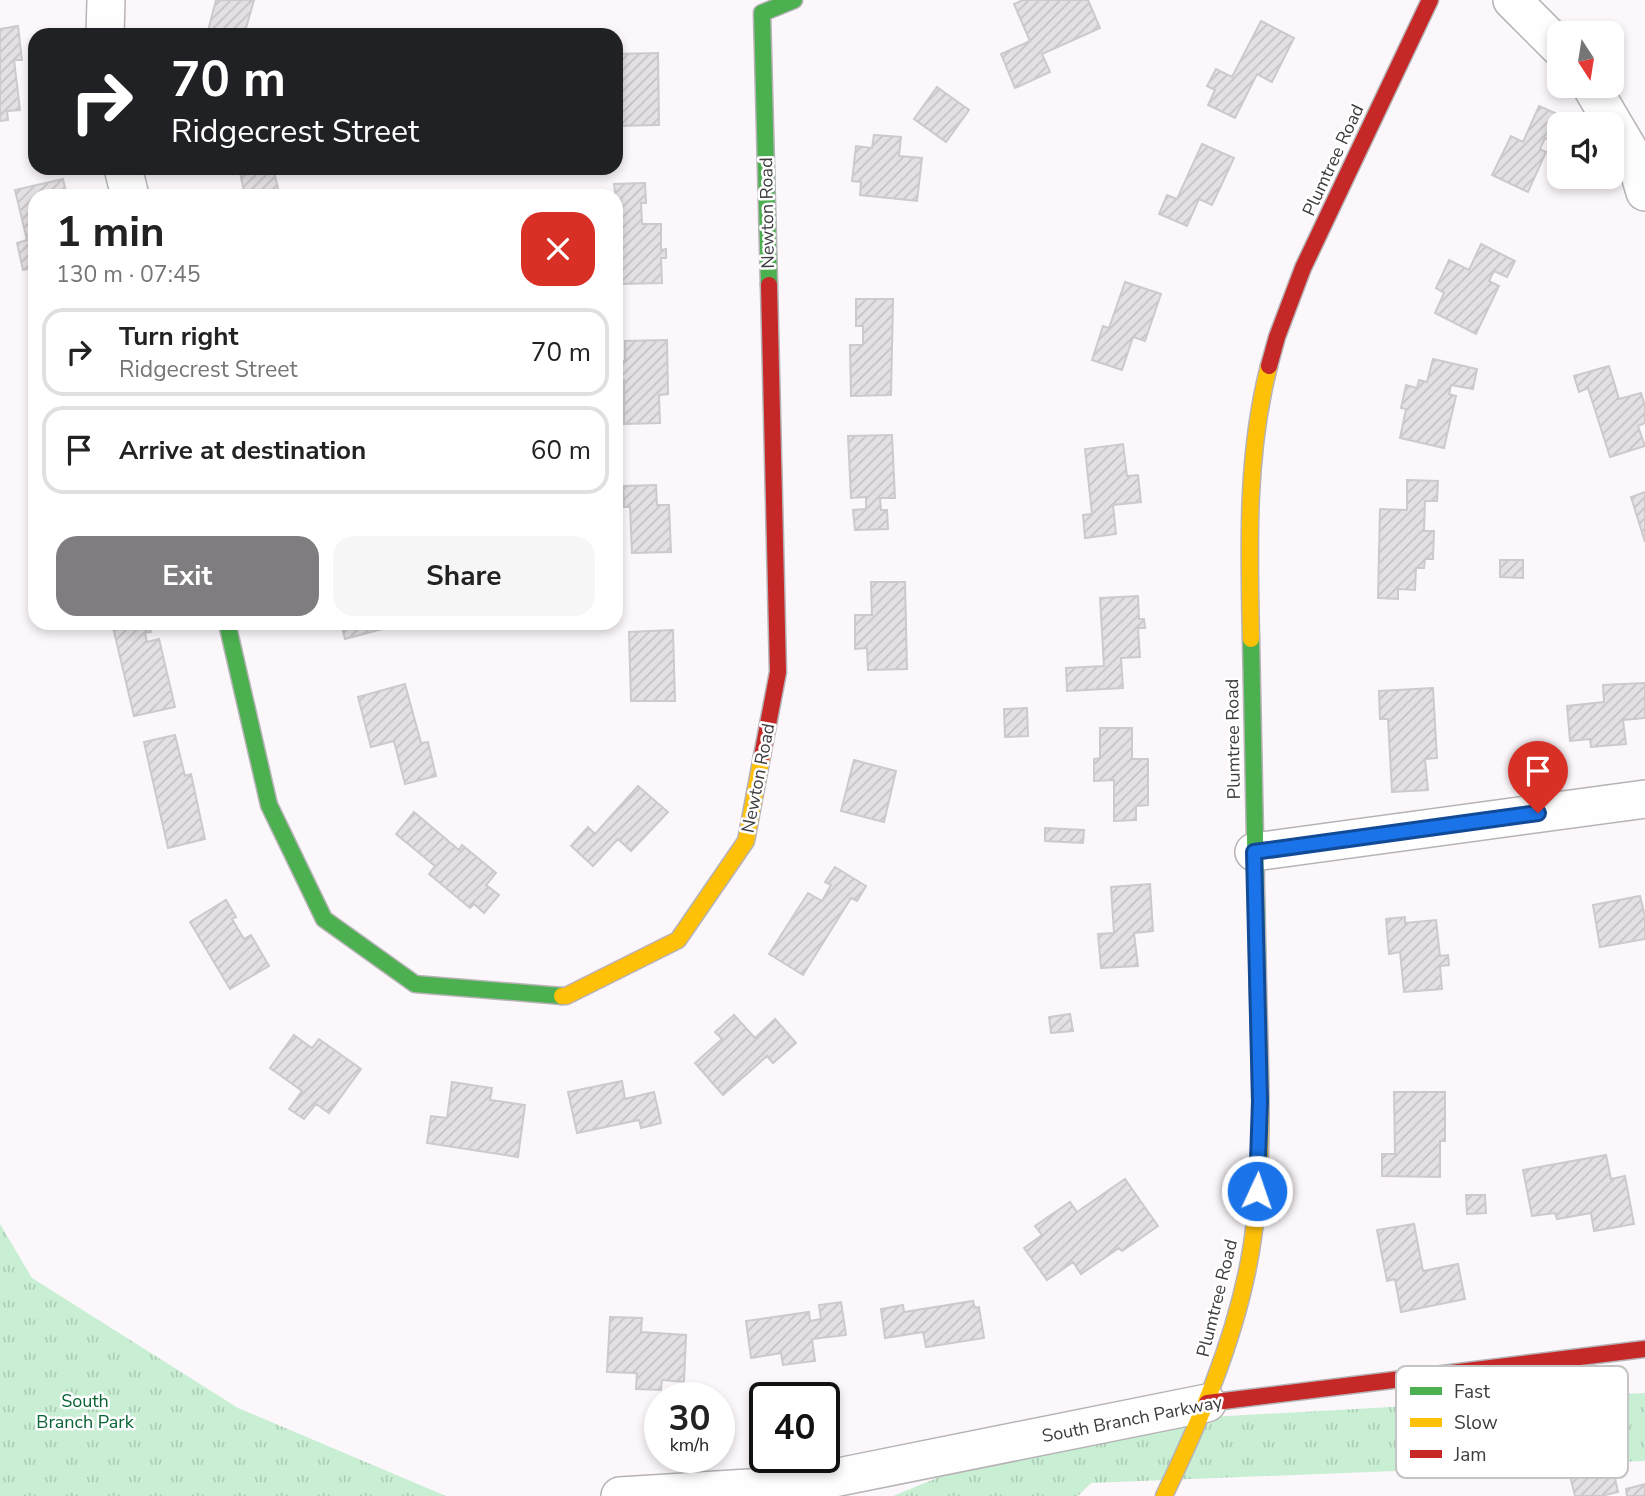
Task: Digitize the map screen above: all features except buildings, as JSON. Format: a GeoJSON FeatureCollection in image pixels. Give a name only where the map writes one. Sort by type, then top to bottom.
{"type":"FeatureCollection","features":[{"type":"Feature","properties":{"kind":"street"},"geometry":{"type":"LineString","coordinates":[[105,28],[106,0]]}},
{"type":"Feature","properties":{"kind":"street","name":"Plumtree Road"},"geometry":{"type":"LineString","coordinates":[[1164,1496],[1207,1402],[1232,1331],[1242,1295],[1256,1209],[1260,1101],[1249,545],[1254,450],[1261,398],[1277,337],[1303,268],[1430,0]]}},
{"type":"Feature","properties":{"kind":"street"},"geometry":{"type":"LineString","coordinates":[[1512,0],[1547,35]]}},
{"type":"Feature","properties":{"kind":"street","name":"Newton Road"},"geometry":{"type":"LineString","coordinates":[[229,630],[269,805],[324,919],[415,984],[566,996],[678,940],[746,841],[778,672],[772,4]]}},
{"type":"Feature","properties":{"kind":"street"},"geometry":{"type":"LineString","coordinates":[[1598,98],[1636,162],[1645,192]]}},
{"type":"Feature","properties":{"kind":"street"},"geometry":{"type":"LineString","coordinates":[[1254,852],[1645,799]]}},
{"type":"Feature","properties":{"kind":"street","name":"South Branch Parkway"},"geometry":{"type":"LineString","coordinates":[[1505,1366],[1645,1349]]}},
{"type":"Feature","properties":{"kind":"street","name":"South Branch Parkway"},"geometry":{"type":"LineString","coordinates":[[620,1496],[799,1485],[1207,1402],[1396,1379]]}},
{"type":"Feature","properties":{"kind":"green space","name":"South Branch Park"},"geometry":{"type":"Polygon","coordinates":[[[0,1224],[32,1278],[238,1408],[446,1496],[0,1496],[0,1224]]]}},
{"type":"Feature","properties":{"kind":"green space"},"geometry":{"type":"Polygon","coordinates":[[[1645,1393],[1645,1461],[1628,1462],[1628,1394],[1645,1393]]]}},
{"type":"Feature","properties":{"kind":"green space"},"geometry":{"type":"Polygon","coordinates":[[[1396,1407],[1396,1471],[1091,1483],[1078,1496],[893,1496],[1066,1425],[1396,1407]]]}},
{"type":"Feature","properties":{"kind":"traffic: fast"},"geometry":{"type":"LineString","coordinates":[[769,285],[762,13],[794,0]]}},
{"type":"Feature","properties":{"kind":"traffic: fast"},"geometry":{"type":"LineString","coordinates":[[229,630],[269,805],[324,919],[415,984],[562,996]]}},
{"type":"Feature","properties":{"kind":"traffic: fast"},"geometry":{"type":"LineString","coordinates":[[1251,639],[1258,987]]}},
{"type":"Feature","properties":{"kind":"traffic: slow"},"geometry":{"type":"LineString","coordinates":[[1251,639],[1250,536],[1253,467],[1256,433],[1269,366]]}},
{"type":"Feature","properties":{"kind":"traffic: slow"},"geometry":{"type":"LineString","coordinates":[[562,996],[678,940],[746,841],[762,756]]}},
{"type":"Feature","properties":{"kind":"traffic: slow"},"geometry":{"type":"LineString","coordinates":[[1164,1496],[1190,1441],[1224,1355],[1248,1267],[1260,1163],[1258,987]]}},
{"type":"Feature","properties":{"kind":"traffic: jam"},"geometry":{"type":"LineString","coordinates":[[1269,366],[1303,268],[1430,0]]}},
{"type":"Feature","properties":{"kind":"traffic: jam"},"geometry":{"type":"LineString","coordinates":[[762,756],[778,672],[769,285]]}},
{"type":"Feature","properties":{"kind":"traffic: jam"},"geometry":{"type":"LineString","coordinates":[[1507,1366],[1645,1349]]}},
{"type":"Feature","properties":{"kind":"traffic: jam"},"geometry":{"type":"LineString","coordinates":[[1207,1403],[1396,1380]]}},
{"type":"Feature","properties":{"kind":"route"},"geometry":{"type":"LineString","coordinates":[[1257,1191],[1260,1101],[1254,852],[1538,813]]}}]}
